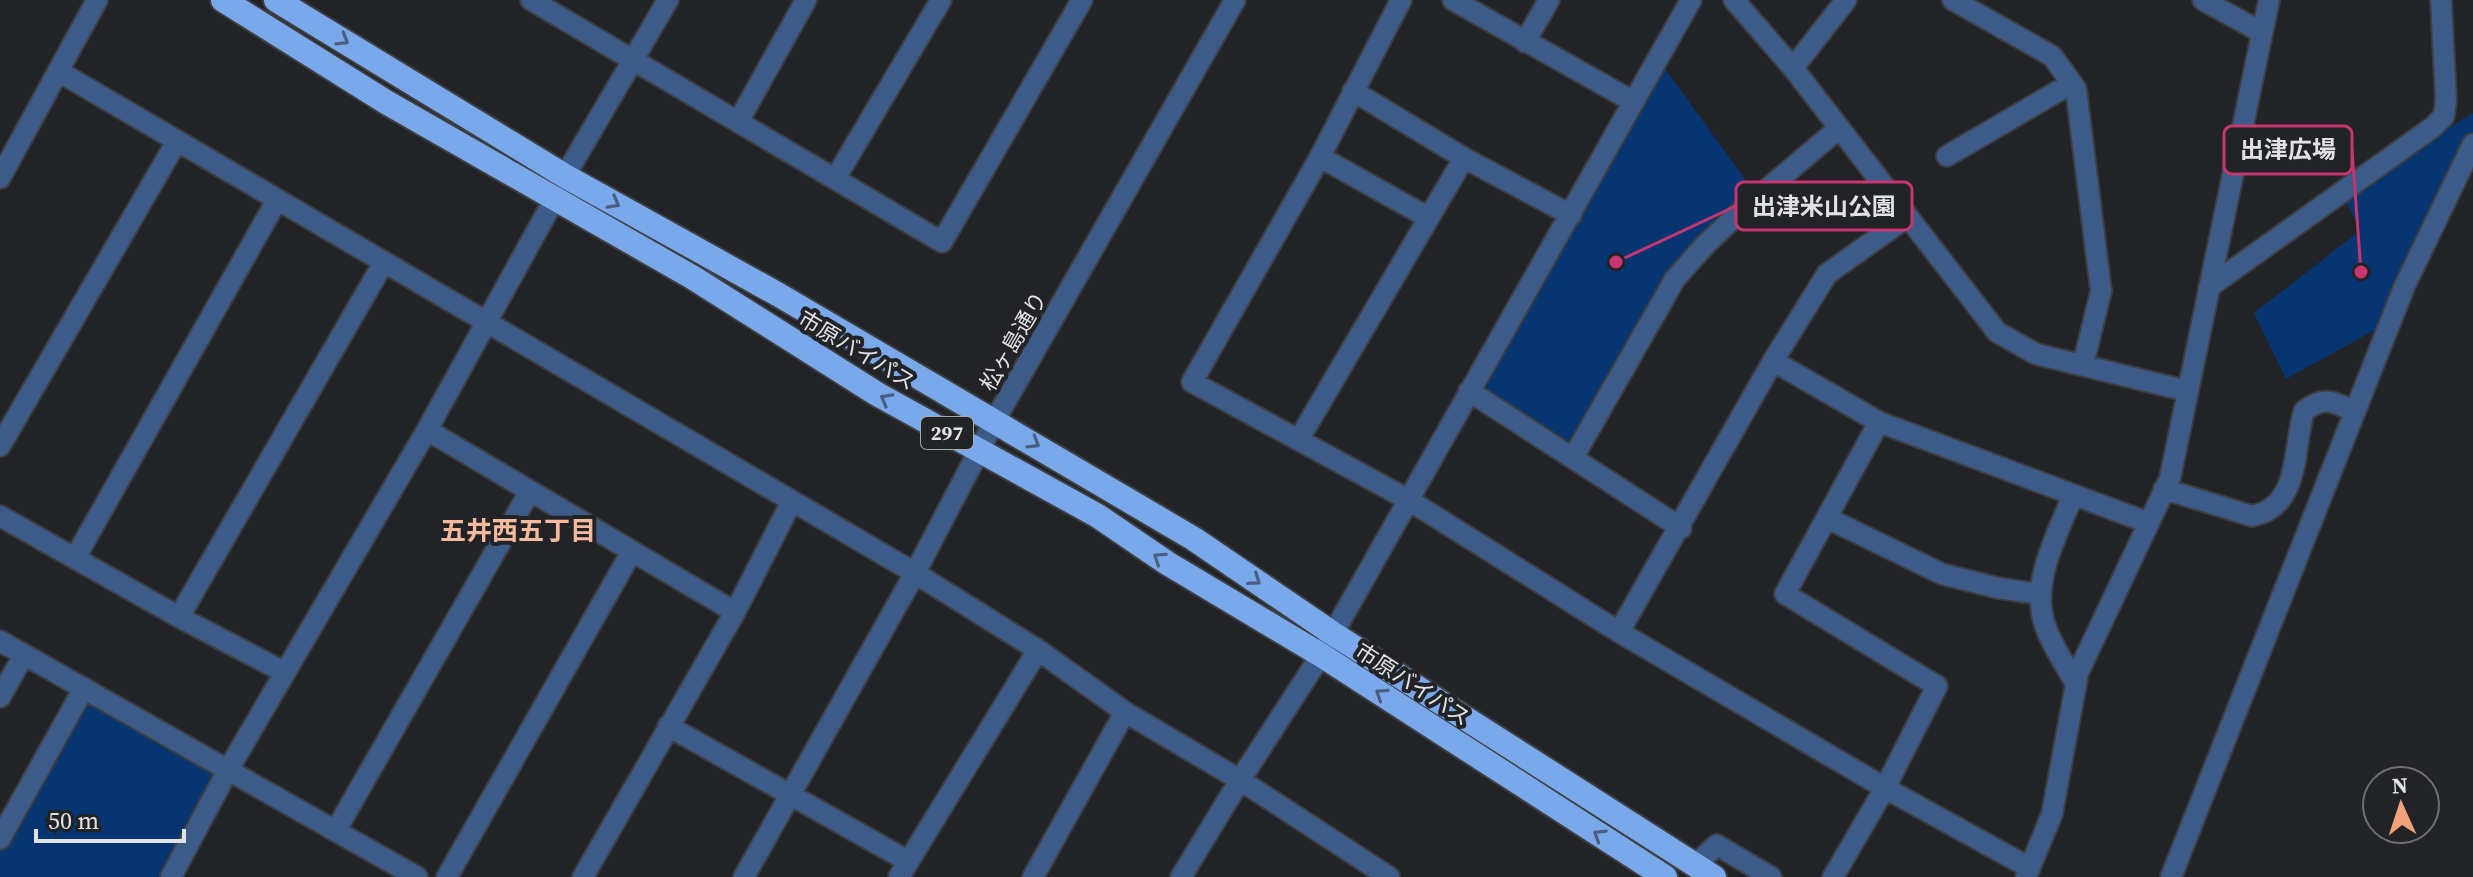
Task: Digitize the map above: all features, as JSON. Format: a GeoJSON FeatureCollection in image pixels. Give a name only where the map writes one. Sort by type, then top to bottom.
{"type":"FeatureCollection","features":[{"type":"Feature","properties":{"kind":"highway","name":"市原バイパス"},"geometry":{"type":"LineString","coordinates":[[223,0],[386,102],[779,295],[995,420],[1194,539],[1332,633],[1704,871]]}},
{"type":"Feature","properties":{"kind":"highway","name":"市原バイパス"},"geometry":{"type":"LineString","coordinates":[[276,0],[692,277],[877,394],[1098,516],[1167,563],[1321,655],[1665,877]]}},
{"type":"Feature","properties":{"kind":"street"},"geometry":{"type":"LineString","coordinates":[[0,178],[97,0]]}},
{"type":"Feature","properties":{"kind":"street"},"geometry":{"type":"LineString","coordinates":[[531,0],[942,242],[1082,0]]}},
{"type":"Feature","properties":{"kind":"street"},"geometry":{"type":"LineString","coordinates":[[171,877],[228,770],[427,430],[560,187],[668,0]]}},
{"type":"Feature","properties":{"kind":"street"},"geometry":{"type":"LineString","coordinates":[[738,122],[806,0]]}},
{"type":"Feature","properties":{"kind":"street"},"geometry":{"type":"LineString","coordinates":[[835,179],[941,0]]}},
{"type":"Feature","properties":{"kind":"street","name":"松ヶ島通り"},"geometry":{"type":"LineString","coordinates":[[744,877],[915,573],[995,420],[1235,0]]}},
{"type":"Feature","properties":{"kind":"street"},"geometry":{"type":"LineString","coordinates":[[1401,0],[1320,157],[1192,382],[1407,499],[1619,632],[2028,872],[2052,814],[2078,673],[2170,478],[2269,0]]}},
{"type":"Feature","properties":{"kind":"street"},"geometry":{"type":"LineString","coordinates":[[1453,0],[1634,102]]}},
{"type":"Feature","properties":{"kind":"street"},"geometry":{"type":"LineString","coordinates":[[1525,42],[1549,0]]}},
{"type":"Feature","properties":{"kind":"street"},"geometry":{"type":"LineString","coordinates":[[1181,877],[1321,655],[1691,0]]}},
{"type":"Feature","properties":{"kind":"street"},"geometry":{"type":"LineString","coordinates":[[1734,0],[1793,68],[1997,332],[2036,354],[2187,391]]}},
{"type":"Feature","properties":{"kind":"street"},"geometry":{"type":"LineString","coordinates":[[1793,68],[1846,0]]}},
{"type":"Feature","properties":{"kind":"street"},"geometry":{"type":"LineString","coordinates":[[1953,0],[2052,56],[2076,89],[2101,291],[2083,365]]}},
{"type":"Feature","properties":{"kind":"street"},"geometry":{"type":"LineString","coordinates":[[2203,0],[2261,32]]}},
{"type":"Feature","properties":{"kind":"street"},"geometry":{"type":"LineString","coordinates":[[2209,287],[2433,127],[2444,116],[2446,100],[2441,0]]}},
{"type":"Feature","properties":{"kind":"street"},"geometry":{"type":"LineString","coordinates":[[58,71],[915,573],[1038,650],[1125,712],[1240,780],[1389,877]]}},
{"type":"Feature","properties":{"kind":"street"},"geometry":{"type":"LineString","coordinates":[[1947,156],[2072,83]]}},
{"type":"Feature","properties":{"kind":"street"},"geometry":{"type":"LineString","coordinates":[[1353,91],[1464,158],[1571,215]]}},
{"type":"Feature","properties":{"kind":"street"},"geometry":{"type":"LineString","coordinates":[[1574,456],[1675,279],[1728,224],[1838,129]]}},
{"type":"Feature","properties":{"kind":"street"},"geometry":{"type":"LineString","coordinates":[[0,446],[177,141]]}},
{"type":"Feature","properties":{"kind":"street"},"geometry":{"type":"LineString","coordinates":[[2171,877],[2405,285],[2473,144]]}},
{"type":"Feature","properties":{"kind":"street"},"geometry":{"type":"LineString","coordinates":[[1320,157],[1429,218]]}},
{"type":"Feature","properties":{"kind":"street"},"geometry":{"type":"LineString","coordinates":[[1299,439],[1464,158]]}},
{"type":"Feature","properties":{"kind":"street"},"geometry":{"type":"LineString","coordinates":[[75,558],[277,200]]}},
{"type":"Feature","properties":{"kind":"street"},"geometry":{"type":"LineString","coordinates":[[1619,632],[1681,528],[1773,361],[1827,274],[1907,217]]}},
{"type":"Feature","properties":{"kind":"street"},"geometry":{"type":"LineString","coordinates":[[179,617],[384,262]]}},
{"type":"Feature","properties":{"kind":"street"},"geometry":{"type":"LineString","coordinates":[[1773,361],[1879,422],[2149,523]]}},
{"type":"Feature","properties":{"kind":"street"},"geometry":{"type":"LineString","coordinates":[[1469,391],[1681,528]]}},
{"type":"Feature","properties":{"kind":"street"},"geometry":{"type":"LineString","coordinates":[[2164,489],[2252,516],[2260,514],[2271,509],[2285,494],[2292,476],[2304,411],[2314,403],[2330,400],[2355,412]]}},
{"type":"Feature","properties":{"kind":"street"},"geometry":{"type":"LineString","coordinates":[[1833,877],[1885,788],[1937,686],[1785,594],[1879,422]]}},
{"type":"Feature","properties":{"kind":"street"},"geometry":{"type":"LineString","coordinates":[[427,430],[735,612]]}},
{"type":"Feature","properties":{"kind":"street"},"geometry":{"type":"LineString","coordinates":[[336,830],[530,491]]}},
{"type":"Feature","properties":{"kind":"street"},"geometry":{"type":"LineString","coordinates":[[2073,495],[2041,578],[2039,594],[2045,627],[2076,684]]}},
{"type":"Feature","properties":{"kind":"street"},"geometry":{"type":"LineString","coordinates":[[583,877],[735,612],[792,501]]}},
{"type":"Feature","properties":{"kind":"street"},"geometry":{"type":"LineString","coordinates":[[0,516],[284,672]]}},
{"type":"Feature","properties":{"kind":"street"},"geometry":{"type":"LineString","coordinates":[[1827,518],[1942,574],[1998,588],[2039,594]]}},
{"type":"Feature","properties":{"kind":"street"},"geometry":{"type":"LineString","coordinates":[[447,877],[632,551]]}},
{"type":"Feature","properties":{"kind":"street"},"geometry":{"type":"LineString","coordinates":[[0,641],[417,877]]}},
{"type":"Feature","properties":{"kind":"street"},"geometry":{"type":"LineString","coordinates":[[668,726],[791,796],[904,869],[1038,650]]}},
{"type":"Feature","properties":{"kind":"street"},"geometry":{"type":"LineString","coordinates":[[0,697],[24,655]]}},
{"type":"Feature","properties":{"kind":"street"},"geometry":{"type":"LineString","coordinates":[[0,839],[84,688]]}},
{"type":"Feature","properties":{"kind":"street"},"geometry":{"type":"LineString","coordinates":[[1033,877],[1125,712]]}},
{"type":"Feature","properties":{"kind":"street"},"geometry":{"type":"LineString","coordinates":[[1704,871],[1717,845],[1771,877]]}},
{"type":"Feature","properties":{"kind":"shaded area"},"geometry":{"type":"Polygon","coordinates":[[[1658,59],[1758,197],[1705,245],[1574,456],[1469,391],[1658,59]]]}},
{"type":"Feature","properties":{"kind":"shaded area"},"geometry":{"type":"Polygon","coordinates":[[[2473,113],[2473,146],[2391,321],[2286,379],[2254,313],[2361,230],[2341,193],[2473,113]]]}},
{"type":"Feature","properties":{"kind":"shaded area"},"geometry":{"type":"Polygon","coordinates":[[[84,688],[228,770],[166,877],[0,877],[0,839],[84,688]]]}},
{"type":"Feature","properties":{"kind":"place","name":"出津米山公園"},"geometry":{"type":"Point","coordinates":[1616,262]}},
{"type":"Feature","properties":{"kind":"place","name":"出津広場"},"geometry":{"type":"Point","coordinates":[2361,272]}},
{"type":"Feature","properties":{"kind":"district","name":"五井西五丁目"},"geometry":{"type":"Point","coordinates":[518,531]}}]}
